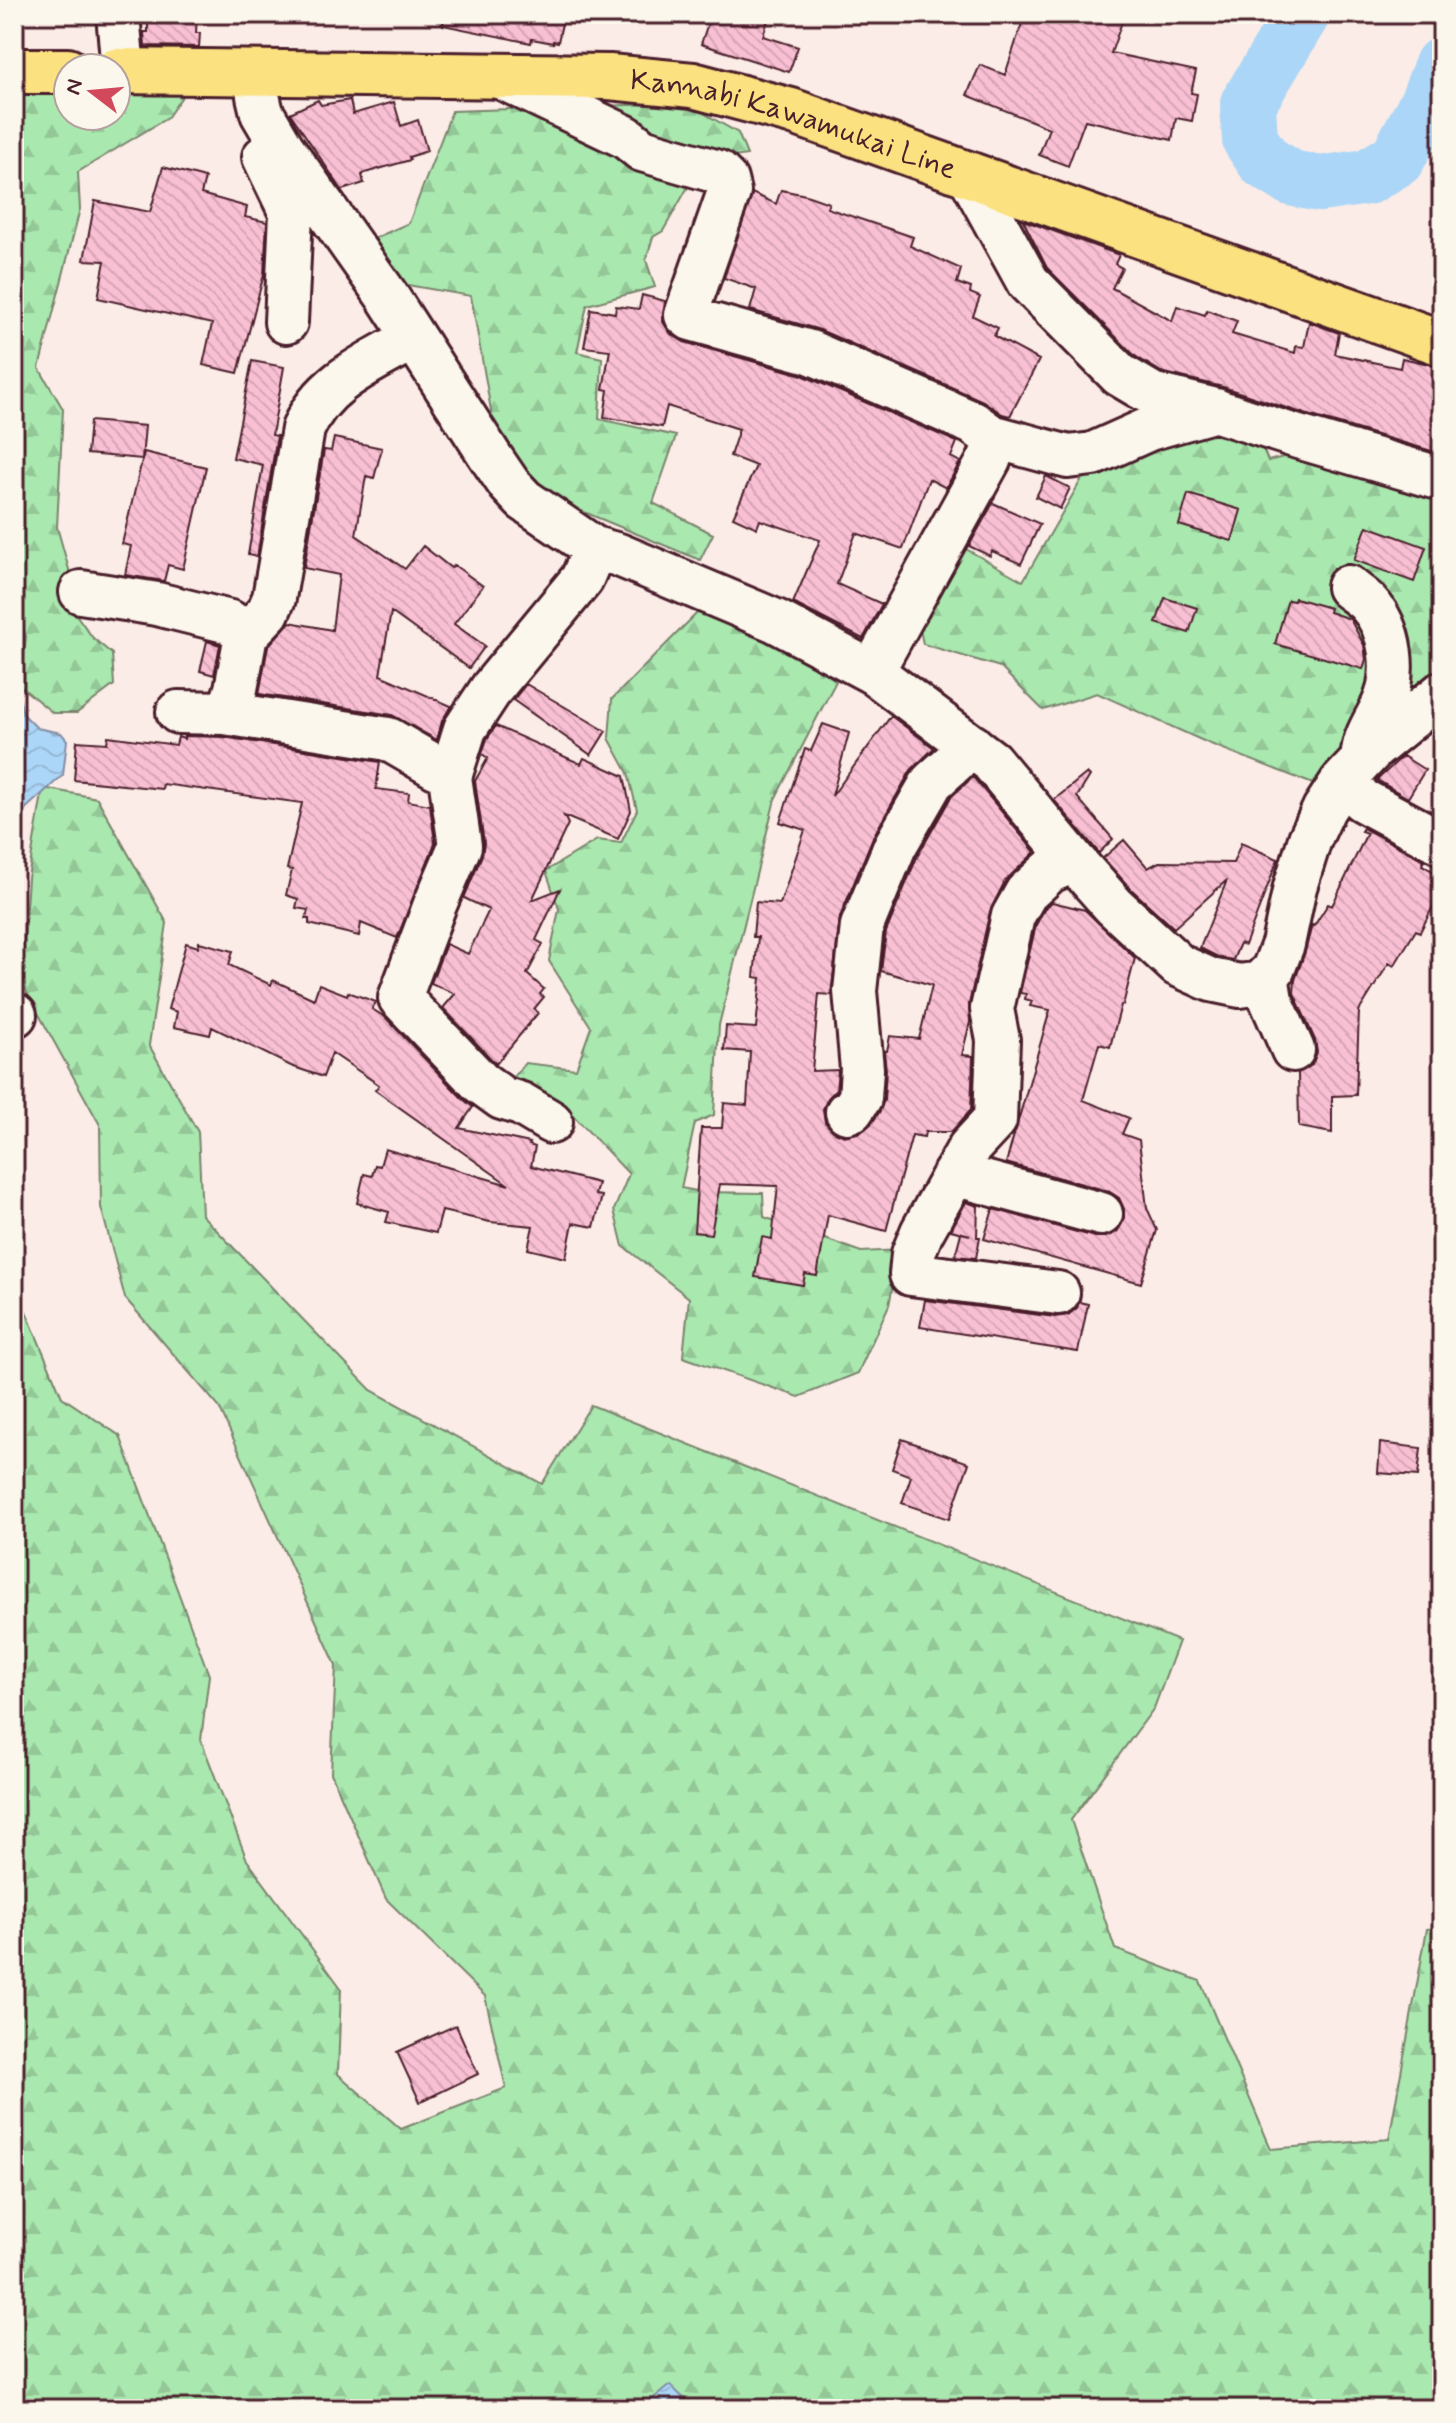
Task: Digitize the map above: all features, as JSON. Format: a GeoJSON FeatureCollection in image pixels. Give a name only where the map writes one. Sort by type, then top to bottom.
{"type":"FeatureCollection","features":[{"type":"Feature","properties":{"kind":"main road"},"geometry":{"type":"LineString","coordinates":[[14,71],[52,71]]}},
{"type":"Feature","properties":{"kind":"main road","name":"Kannabi Kawamukai Line"},"geometry":{"type":"LineString","coordinates":[[132,72],[258,84],[498,76],[609,77],[693,85],[791,111],[1442,343]]}},
{"type":"Feature","properties":{"kind":"street"},"geometry":{"type":"LineString","coordinates":[[118,14],[119,52]]}},
{"type":"Feature","properties":{"kind":"street"},"geometry":{"type":"LineString","coordinates":[[498,76],[626,137],[642,150],[718,172],[726,180],[729,192],[686,315],[691,319],[810,352],[973,423],[991,436],[1068,457],[1093,454],[1149,429],[1216,410]]}},
{"type":"Feature","properties":{"kind":"street"},"geometry":{"type":"LineString","coordinates":[[258,84],[242,101],[242,109],[246,125],[291,213],[286,322]]}},
{"type":"Feature","properties":{"kind":"street"},"geometry":{"type":"LineString","coordinates":[[258,84],[262,113],[282,147],[387,296],[509,484],[524,500],[595,548],[619,555],[776,621],[872,672],[991,761],[1114,906],[1178,965],[1211,980],[1240,986],[1260,983],[1273,970],[1283,944],[1295,887],[1310,839],[1324,809],[1353,770],[1386,738],[1442,693]]}},
{"type":"Feature","properties":{"kind":"street"},"geometry":{"type":"LineString","coordinates":[[968,173],[1028,282],[1120,375],[1152,394],[1216,410],[1442,479]]}},
{"type":"Feature","properties":{"kind":"street"},"geometry":{"type":"LineString","coordinates":[[225,713],[230,708],[236,689],[246,635],[268,612],[274,598],[303,429],[309,413],[343,379],[414,338]]}},
{"type":"Feature","properties":{"kind":"street"},"geometry":{"type":"LineString","coordinates":[[872,672],[989,460],[993,449],[991,436]]}},
{"type":"Feature","properties":{"kind":"street"},"geometry":{"type":"LineString","coordinates":[[551,1122],[521,1104],[502,1098],[480,1082],[400,998],[460,846],[450,777],[465,729],[492,688],[582,579],[595,548]]}},
{"type":"Feature","properties":{"kind":"street"},"geometry":{"type":"LineString","coordinates":[[1348,587],[1367,602],[1380,619],[1389,645],[1391,670],[1385,701],[1353,770],[1362,800],[1442,843]]}},
{"type":"Feature","properties":{"kind":"street"},"geometry":{"type":"LineString","coordinates":[[81,592],[157,604],[230,622],[246,635]]}},
{"type":"Feature","properties":{"kind":"street"},"geometry":{"type":"LineString","coordinates":[[178,712],[225,713],[388,739],[436,767],[451,772]]}},
{"type":"Feature","properties":{"kind":"street"},"geometry":{"type":"LineString","coordinates":[[847,1112],[860,1098],[862,1069],[855,991],[862,926],[895,846],[932,782],[972,746]]}},
{"type":"Feature","properties":{"kind":"street"},"geometry":{"type":"LineString","coordinates":[[1058,1293],[911,1274],[913,1254],[922,1232],[969,1148],[995,1120],[998,1040],[992,1009],[1013,916],[1026,893],[1050,871],[1074,861]]}},
{"type":"Feature","properties":{"kind":"street"},"geometry":{"type":"LineString","coordinates":[[1267,976],[1271,1000],[1293,1050]]}},
{"type":"Feature","properties":{"kind":"street"},"geometry":{"type":"LineString","coordinates":[[954,1174],[1101,1214]]}},
{"type":"Feature","properties":{"kind":"green space"},"geometry":{"type":"Polygon","coordinates":[[[17,91],[52,92],[52,132],[132,132],[132,94],[183,95],[167,118],[78,172],[80,209],[39,368],[63,409],[57,527],[72,580],[67,602],[93,638],[112,654],[114,685],[77,713],[53,713],[20,686],[26,636],[14,614],[14,99],[17,91]]]}},
{"type":"Feature","properties":{"kind":"green space"},"geometry":{"type":"Polygon","coordinates":[[[686,103],[738,133],[747,155],[707,161],[696,173],[663,231],[653,237],[646,260],[655,287],[587,305],[577,352],[602,358],[599,419],[676,436],[653,503],[713,534],[700,560],[572,507],[519,469],[493,422],[471,296],[396,283],[375,238],[409,223],[452,111],[686,103]]]}},
{"type":"Feature","properties":{"kind":"green space"},"geometry":{"type":"Polygon","coordinates":[[[1221,416],[1256,432],[1268,461],[1315,449],[1442,487],[1442,672],[1313,784],[1208,743],[1097,693],[1043,710],[1000,667],[923,644],[916,610],[957,544],[1023,581],[1091,463],[1221,416]]]}},
{"type":"Feature","properties":{"kind":"green space"},"geometry":{"type":"Polygon","coordinates":[[[704,606],[803,655],[836,681],[775,799],[719,1025],[714,1115],[695,1123],[681,1188],[702,1192],[763,1193],[764,1217],[861,1252],[900,1250],[889,1305],[858,1373],[799,1397],[683,1357],[689,1298],[623,1246],[614,1210],[629,1174],[569,1111],[505,1086],[525,1063],[576,1069],[591,1027],[549,961],[559,909],[546,871],[597,840],[621,843],[637,810],[628,773],[609,738],[612,699],[704,606]]]}},
{"type":"Feature","properties":{"kind":"green space"},"geometry":{"type":"Polygon","coordinates":[[[43,788],[97,798],[167,923],[149,1045],[198,1132],[202,1215],[371,1390],[542,1484],[591,1405],[1179,1641],[1154,1708],[1071,1820],[1115,1949],[1200,1981],[1271,2149],[1389,2139],[1427,1929],[1442,1928],[1442,2409],[14,2409],[14,1283],[62,1397],[120,1436],[209,1675],[201,1740],[247,1860],[341,1988],[338,2074],[401,2129],[506,2088],[485,1996],[386,1899],[331,1773],[336,1665],[219,1407],[125,1298],[101,1207],[100,1125],[21,982],[28,878],[43,788]]]}},
{"type":"Feature","properties":{"kind":"water"},"geometry":{"type":"Polygon","coordinates":[[[14,627],[20,628],[25,636],[15,678],[23,714],[37,728],[61,733],[67,740],[63,775],[24,810],[14,813],[14,627]]]}},
{"type":"Feature","properties":{"kind":"water"},"geometry":{"type":"Polygon","coordinates":[[[670,2385],[695,2409],[640,2409],[670,2385]]]}},
{"type":"Feature","properties":{"kind":"building"},"geometry":{"type":"Polygon","coordinates":[[[148,14],[197,14],[199,47],[145,46],[148,14]]]}},
{"type":"Feature","properties":{"kind":"building"},"geometry":{"type":"Polygon","coordinates":[[[444,14],[564,14],[558,42],[532,39],[531,43],[443,25],[444,14]]]}},
{"type":"Feature","properties":{"kind":"building"},"geometry":{"type":"Polygon","coordinates":[[[711,14],[770,14],[763,36],[798,47],[789,72],[701,44],[711,14]]]}},
{"type":"Feature","properties":{"kind":"building"},"geometry":{"type":"Polygon","coordinates":[[[1025,14],[1108,14],[1123,19],[1111,53],[1196,71],[1191,93],[1197,94],[1192,121],[1176,118],[1172,140],[1085,120],[1068,166],[1039,155],[1049,128],[967,95],[980,65],[1005,75],[1025,14]]]}},
{"type":"Feature","properties":{"kind":"building"},"geometry":{"type":"Polygon","coordinates":[[[318,100],[321,105],[350,100],[353,114],[394,102],[401,126],[418,120],[427,151],[409,157],[410,160],[365,173],[362,175],[364,183],[342,190],[290,113],[318,100]]]}},
{"type":"Feature","properties":{"kind":"building"},"geometry":{"type":"Polygon","coordinates":[[[163,167],[205,178],[201,194],[247,207],[245,217],[267,222],[264,274],[238,373],[203,365],[212,324],[98,298],[105,261],[84,260],[95,201],[150,212],[163,167]]]}},
{"type":"Feature","properties":{"kind":"building"},"geometry":{"type":"Polygon","coordinates":[[[781,190],[829,203],[827,208],[913,237],[910,246],[961,269],[957,283],[971,288],[970,293],[980,297],[973,316],[998,328],[994,336],[1039,360],[1010,416],[983,401],[820,330],[750,310],[756,289],[724,278],[752,193],[776,204],[781,190]]]}},
{"type":"Feature","properties":{"kind":"building"},"geometry":{"type":"Polygon","coordinates":[[[1023,220],[1119,255],[1115,264],[1122,268],[1112,288],[1172,321],[1177,306],[1205,315],[1207,310],[1237,321],[1232,334],[1295,353],[1296,346],[1304,347],[1309,322],[1339,333],[1335,354],[1400,368],[1402,358],[1442,367],[1442,454],[1223,387],[1161,372],[1135,356],[1047,268],[1023,220]]]}},
{"type":"Feature","properties":{"kind":"building"},"geometry":{"type":"Polygon","coordinates":[[[642,295],[665,301],[663,322],[671,334],[684,342],[802,375],[957,442],[951,457],[960,462],[946,488],[929,479],[903,549],[856,533],[837,584],[882,604],[863,639],[793,603],[820,540],[760,520],[757,528],[733,517],[756,466],[730,456],[739,429],[667,406],[662,427],[604,417],[608,390],[603,389],[610,350],[584,347],[591,309],[615,313],[616,306],[639,309],[642,295]]]}},
{"type":"Feature","properties":{"kind":"building"},"geometry":{"type":"Polygon","coordinates":[[[252,361],[284,367],[272,435],[277,436],[257,557],[248,555],[263,465],[233,458],[252,361]]]}},
{"type":"Feature","properties":{"kind":"building"},"geometry":{"type":"Polygon","coordinates":[[[90,421],[145,426],[142,459],[87,454],[90,421]]]}},
{"type":"Feature","properties":{"kind":"building"},"geometry":{"type":"Polygon","coordinates":[[[334,438],[382,448],[374,478],[366,476],[356,535],[405,569],[423,546],[451,568],[454,565],[483,586],[454,624],[485,646],[469,668],[391,612],[380,675],[451,706],[442,721],[437,740],[392,715],[259,694],[268,646],[290,622],[332,630],[339,575],[304,568],[324,450],[331,451],[334,438]]]}},
{"type":"Feature","properties":{"kind":"building"},"geometry":{"type":"Polygon","coordinates":[[[144,452],[206,467],[183,569],[168,565],[164,581],[125,575],[131,546],[122,544],[144,452]]]}},
{"type":"Feature","properties":{"kind":"building"},"geometry":{"type":"Polygon","coordinates":[[[1046,476],[1070,488],[1060,509],[1036,497],[1046,476]]]}},
{"type":"Feature","properties":{"kind":"building"},"geometry":{"type":"Polygon","coordinates":[[[1188,494],[1241,510],[1232,541],[1179,525],[1188,494]]]}},
{"type":"Feature","properties":{"kind":"building"},"geometry":{"type":"Polygon","coordinates":[[[993,503],[1040,524],[1021,564],[992,551],[990,556],[969,546],[993,503]]]}},
{"type":"Feature","properties":{"kind":"building"},"geometry":{"type":"Polygon","coordinates":[[[1367,526],[1426,547],[1414,582],[1354,560],[1367,526]]]}},
{"type":"Feature","properties":{"kind":"building"},"geometry":{"type":"Polygon","coordinates":[[[1165,598],[1197,608],[1189,633],[1156,623],[1165,598]]]}},
{"type":"Feature","properties":{"kind":"building"},"geometry":{"type":"Polygon","coordinates":[[[1295,598],[1330,608],[1329,612],[1350,619],[1364,645],[1366,659],[1363,669],[1275,644],[1288,600],[1294,601],[1295,598]]]}},
{"type":"Feature","properties":{"kind":"building"},"geometry":{"type":"Polygon","coordinates":[[[207,641],[220,645],[214,675],[200,671],[207,641]]]}},
{"type":"Feature","properties":{"kind":"building"},"geometry":{"type":"Polygon","coordinates":[[[526,684],[606,731],[591,755],[513,700],[526,684]]]}},
{"type":"Feature","properties":{"kind":"building"},"geometry":{"type":"Polygon","coordinates":[[[891,716],[934,748],[911,770],[873,837],[840,917],[831,995],[819,994],[812,1071],[838,1070],[836,1090],[823,1109],[825,1122],[833,1131],[844,1136],[861,1132],[880,1111],[886,1070],[884,1051],[887,1051],[890,1036],[919,1039],[932,985],[881,971],[886,932],[917,857],[951,797],[973,777],[1035,852],[1005,881],[990,911],[969,1004],[970,1022],[962,1055],[973,1056],[971,1110],[951,1132],[925,1132],[924,1137],[912,1135],[886,1231],[828,1215],[817,1276],[805,1274],[803,1285],[755,1277],[762,1237],[772,1239],[778,1186],[720,1184],[711,1234],[694,1232],[701,1128],[722,1128],[724,1103],[747,1105],[750,1052],[724,1050],[726,1026],[756,1028],[761,978],[754,977],[758,937],[753,937],[756,902],[780,904],[805,830],[780,822],[805,749],[811,751],[823,724],[849,733],[832,796],[891,716]]]}},
{"type":"Feature","properties":{"kind":"building"},"geometry":{"type":"Polygon","coordinates":[[[496,726],[581,764],[584,758],[624,776],[631,811],[618,839],[564,816],[568,824],[532,900],[560,889],[536,940],[543,944],[527,974],[544,989],[540,994],[544,997],[534,1009],[538,1013],[496,1064],[443,1008],[455,994],[431,983],[446,944],[468,954],[489,910],[464,898],[484,843],[475,781],[488,758],[482,754],[496,726]]]}},
{"type":"Feature","properties":{"kind":"building"},"geometry":{"type":"Polygon","coordinates":[[[108,736],[176,745],[178,737],[223,737],[380,762],[376,789],[409,793],[408,801],[430,805],[435,843],[397,938],[361,923],[359,936],[309,924],[309,919],[306,919],[308,910],[296,908],[298,899],[286,895],[292,870],[287,869],[302,803],[163,784],[162,789],[74,780],[77,741],[107,743],[108,736]]]}},
{"type":"Feature","properties":{"kind":"building"},"geometry":{"type":"Polygon","coordinates":[[[1403,756],[1425,770],[1408,798],[1377,780],[1403,756]]]}},
{"type":"Feature","properties":{"kind":"building"},"geometry":{"type":"Polygon","coordinates":[[[1087,773],[1090,776],[1077,797],[1113,839],[1099,853],[1054,800],[1087,773]]]}},
{"type":"Feature","properties":{"kind":"building"},"geometry":{"type":"Polygon","coordinates":[[[1363,828],[1424,860],[1422,865],[1442,876],[1442,889],[1420,932],[1416,930],[1394,966],[1389,963],[1359,1011],[1356,1095],[1332,1096],[1332,1133],[1299,1127],[1298,1073],[1312,1065],[1317,1052],[1315,1040],[1294,993],[1295,980],[1312,925],[1328,904],[1332,906],[1367,833],[1361,831],[1363,828]]]}},
{"type":"Feature","properties":{"kind":"building"},"geometry":{"type":"Polygon","coordinates":[[[1124,840],[1148,868],[1159,862],[1233,863],[1241,843],[1278,859],[1245,945],[1240,943],[1233,960],[1200,948],[1227,880],[1174,928],[1131,889],[1103,858],[1124,840]]]}},
{"type":"Feature","properties":{"kind":"building"},"geometry":{"type":"Polygon","coordinates":[[[1052,902],[1085,910],[1135,958],[1110,1047],[1099,1044],[1083,1100],[1129,1118],[1122,1134],[1139,1140],[1147,1208],[1157,1230],[1141,1283],[984,1239],[993,1209],[1095,1237],[1106,1237],[1117,1232],[1124,1220],[1124,1209],[1119,1198],[1108,1191],[1006,1163],[1050,1010],[1030,1006],[1032,1001],[1025,999],[1026,994],[1020,993],[1036,925],[1052,902]]]}},
{"type":"Feature","properties":{"kind":"building"},"geometry":{"type":"Polygon","coordinates":[[[199,942],[233,951],[229,965],[271,985],[273,980],[314,999],[319,984],[376,1002],[372,1009],[385,1017],[473,1107],[459,1128],[530,1143],[535,1147],[531,1166],[598,1183],[595,1195],[602,1196],[594,1227],[573,1223],[566,1258],[528,1249],[533,1226],[490,1222],[442,1211],[436,1233],[386,1222],[389,1212],[357,1203],[364,1174],[372,1176],[375,1165],[380,1166],[385,1149],[509,1185],[375,1090],[379,1085],[332,1053],[323,1077],[291,1066],[212,1027],[210,1035],[174,1027],[177,1012],[168,1009],[186,943],[198,947],[199,942]]]}},
{"type":"Feature","properties":{"kind":"building"},"geometry":{"type":"Polygon","coordinates":[[[966,1202],[978,1206],[977,1237],[980,1237],[976,1258],[955,1256],[961,1233],[970,1235],[951,1230],[966,1202]]]}},
{"type":"Feature","properties":{"kind":"building"},"geometry":{"type":"Polygon","coordinates":[[[925,1300],[1055,1317],[1068,1315],[1079,1302],[1088,1304],[1078,1352],[920,1327],[925,1300]]]}},
{"type":"Feature","properties":{"kind":"building"},"geometry":{"type":"Polygon","coordinates":[[[902,1439],[969,1463],[949,1519],[902,1503],[911,1476],[892,1469],[902,1439]]]}},
{"type":"Feature","properties":{"kind":"building"},"geometry":{"type":"Polygon","coordinates":[[[1380,1443],[1421,1448],[1418,1476],[1378,1473],[1380,1443]]]}},
{"type":"Feature","properties":{"kind":"building"},"geometry":{"type":"Polygon","coordinates":[[[456,2025],[478,2074],[420,2102],[397,2052],[456,2025]]]}},
{"type":"Feature","properties":{"kind":"waterway"},"geometry":{"type":"LineString","coordinates":[[1302,14],[1248,104],[1250,140],[1265,162],[1291,178],[1320,184],[1367,177],[1397,159],[1427,103],[1442,65]]}}]}
